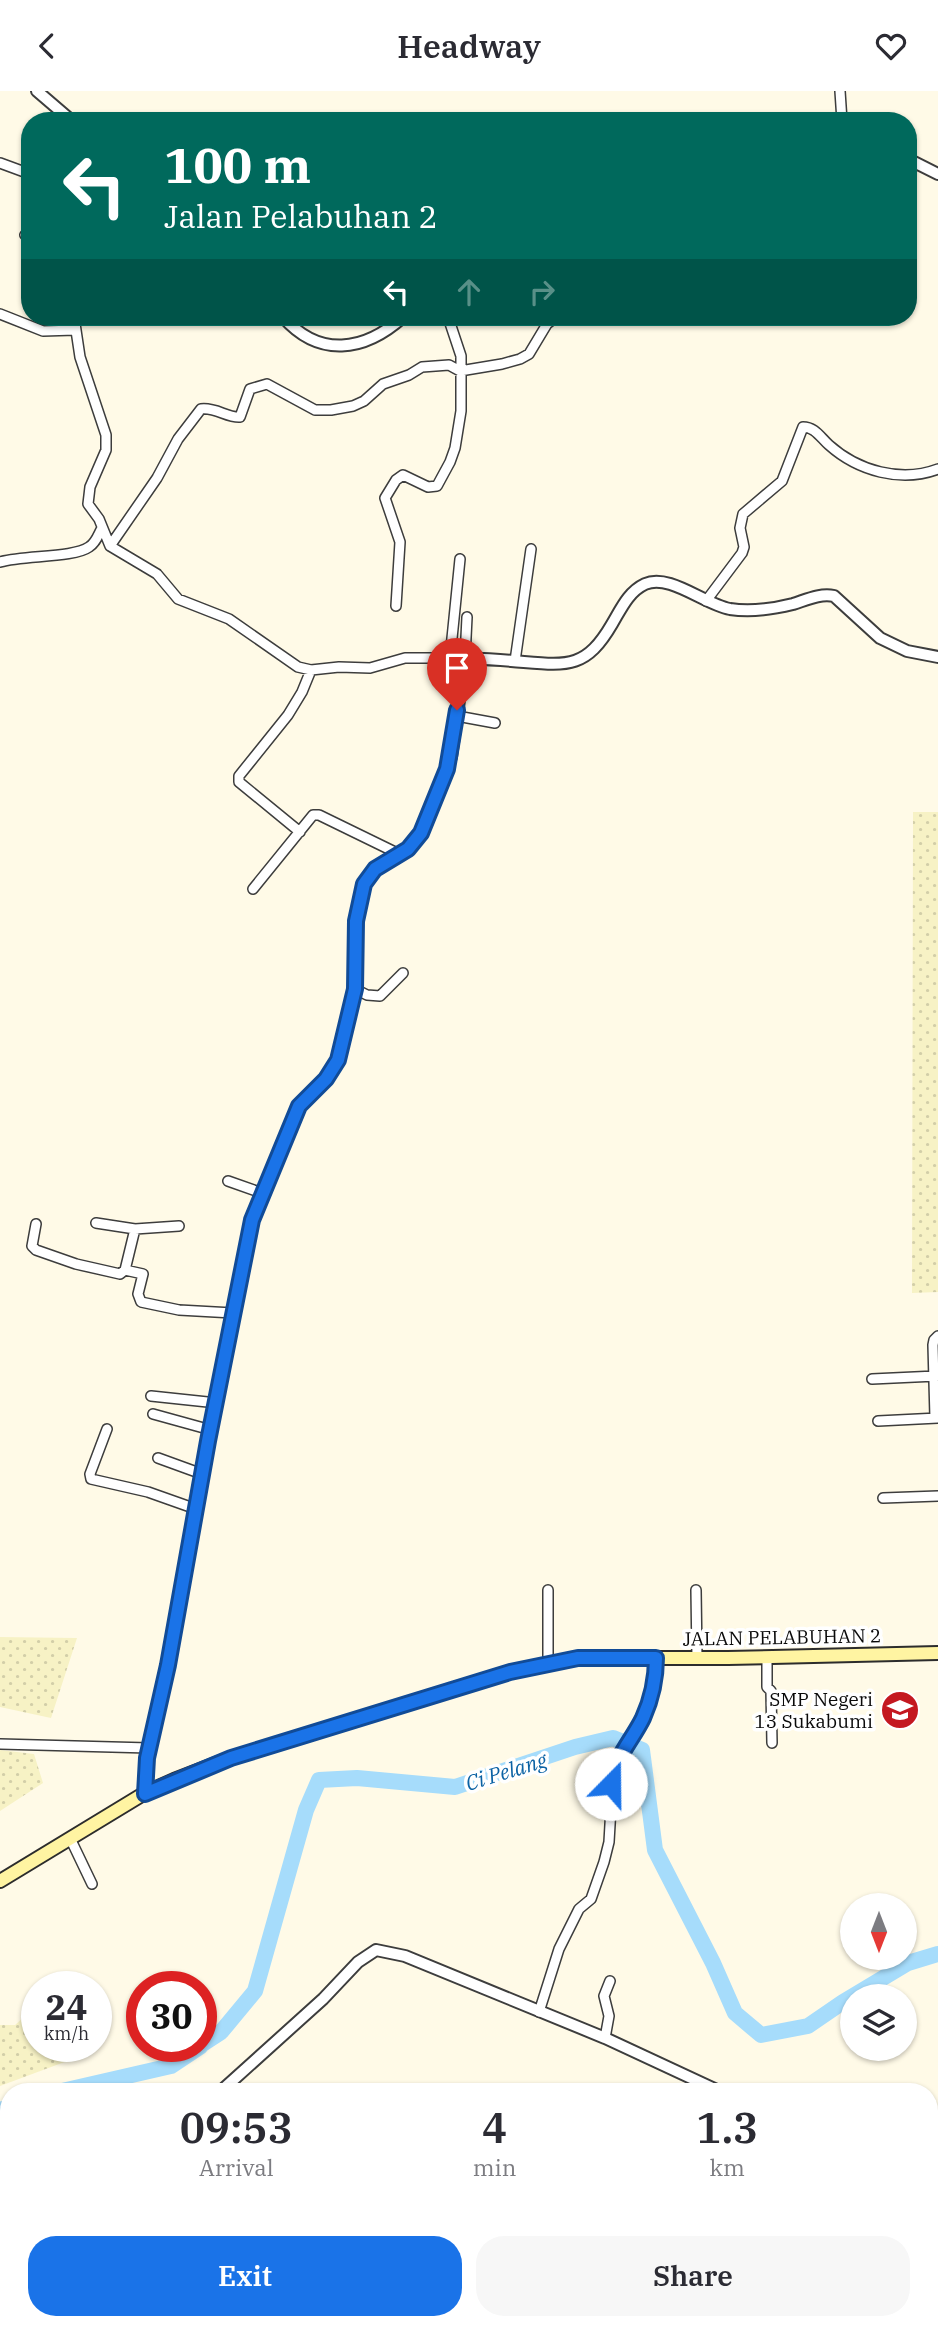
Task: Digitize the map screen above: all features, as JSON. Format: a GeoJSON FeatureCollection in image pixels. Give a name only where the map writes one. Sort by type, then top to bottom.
{"type":"FeatureCollection","features":[{"type":"Feature","properties":{"kind":"main road","name":"JALAN PELABUHAN 2"},"geometry":{"type":"LineString","coordinates":[[0,1881],[145,1794],[231,1758],[510,1672],[578,1658],[938,1653]]}},
{"type":"Feature","properties":{"kind":"street"},"geometry":{"type":"LineString","coordinates":[[37,91],[62,112]]}},
{"type":"Feature","properties":{"kind":"street"},"geometry":{"type":"LineString","coordinates":[[840,91],[841,112]]}},
{"type":"Feature","properties":{"kind":"street"},"geometry":{"type":"LineString","coordinates":[[0,163],[21,171]]}},
{"type":"Feature","properties":{"kind":"street"},"geometry":{"type":"LineString","coordinates":[[917,164],[938,174]]}},
{"type":"Feature","properties":{"kind":"street"},"geometry":{"type":"LineString","coordinates":[[0,314],[21,322]]}},
{"type":"Feature","properties":{"kind":"street"},"geometry":{"type":"LineString","coordinates":[[30,326],[43,331],[75,330]]}},
{"type":"Feature","properties":{"kind":"street"},"geometry":{"type":"LineString","coordinates":[[75,326],[90,388],[106,435],[106,450],[87,501],[110,546],[157,574],[178,599],[229,619],[292,664],[311,670],[375,667],[405,658],[465,658],[562,665],[583,658],[595,650],[627,599],[636,589],[649,582],[668,583],[706,601],[733,609],[755,610],[830,595],[842,601],[880,638],[907,651],[938,657]]}},
{"type":"Feature","properties":{"kind":"street"},"geometry":{"type":"LineString","coordinates":[[292,326],[312,341],[343,346],[376,335],[390,326]]}},
{"type":"Feature","properties":{"kind":"street"},"geometry":{"type":"LineString","coordinates":[[396,606],[400,546],[385,498],[401,475],[429,487],[439,485],[450,462],[458,436],[461,411],[461,356],[452,326]]}},
{"type":"Feature","properties":{"kind":"street"},"geometry":{"type":"LineString","coordinates":[[110,546],[157,478],[187,425],[201,409],[211,408],[240,417],[250,389],[267,384],[315,410],[342,409],[364,401],[383,384],[409,375],[422,367],[449,365],[460,371],[502,365],[529,354],[546,326]]}},
{"type":"Feature","properties":{"kind":"street"},"geometry":{"type":"LineString","coordinates":[[706,601],[742,553],[744,547],[740,528],[743,514],[782,481],[803,427],[812,428],[834,449],[873,470],[898,476],[938,469]]}},
{"type":"Feature","properties":{"kind":"street"},"geometry":{"type":"LineString","coordinates":[[0,562],[85,549],[96,541],[102,528]]}},
{"type":"Feature","properties":{"kind":"street"},"geometry":{"type":"LineString","coordinates":[[515,661],[531,549]]}},
{"type":"Feature","properties":{"kind":"street"},"geometry":{"type":"LineString","coordinates":[[450,658],[460,558]]}},
{"type":"Feature","properties":{"kind":"street"},"geometry":{"type":"LineString","coordinates":[[145,1794],[149,1748],[168,1665],[247,1237],[262,1193],[299,1106],[335,1066],[355,989],[356,921],[367,878],[375,869],[413,844],[421,833],[447,769],[465,658],[467,617]]}},
{"type":"Feature","properties":{"kind":"street"},"geometry":{"type":"LineString","coordinates":[[300,832],[239,782],[239,776],[288,715],[311,670]]}},
{"type":"Feature","properties":{"kind":"street"},"geometry":{"type":"LineString","coordinates":[[457,716],[495,723]]}},
{"type":"Feature","properties":{"kind":"street"},"geometry":{"type":"LineString","coordinates":[[253,889],[310,816],[316,814],[399,854]]}},
{"type":"Feature","properties":{"kind":"street"},"geometry":{"type":"LineString","coordinates":[[355,989],[367,995],[380,996],[403,973]]}},
{"type":"Feature","properties":{"kind":"street"},"geometry":{"type":"LineString","coordinates":[[228,1181],[262,1193]]}},
{"type":"Feature","properties":{"kind":"street"},"geometry":{"type":"LineString","coordinates":[[96,1223],[135,1229],[179,1226]]}},
{"type":"Feature","properties":{"kind":"street"},"geometry":{"type":"LineString","coordinates":[[36,1224],[32,1247],[36,1250],[76,1264],[120,1274],[124,1270],[135,1229]]}},
{"type":"Feature","properties":{"kind":"street"},"geometry":{"type":"LineString","coordinates":[[124,1270],[144,1275],[138,1294],[141,1302],[179,1310],[233,1313]]}},
{"type":"Feature","properties":{"kind":"street"},"geometry":{"type":"LineString","coordinates":[[878,1420],[936,1418],[933,1342],[938,1336]]}},
{"type":"Feature","properties":{"kind":"street"},"geometry":{"type":"LineString","coordinates":[[872,1379],[936,1376]]}},
{"type":"Feature","properties":{"kind":"street"},"geometry":{"type":"LineString","coordinates":[[151,1397],[217,1403]]}},
{"type":"Feature","properties":{"kind":"street"},"geometry":{"type":"LineString","coordinates":[[153,1414],[211,1430]]}},
{"type":"Feature","properties":{"kind":"street"},"geometry":{"type":"LineString","coordinates":[[107,1429],[90,1474],[91,1479],[148,1492],[196,1509]]}},
{"type":"Feature","properties":{"kind":"street"},"geometry":{"type":"LineString","coordinates":[[158,1458],[202,1474]]}},
{"type":"Feature","properties":{"kind":"street"},"geometry":{"type":"LineString","coordinates":[[883,1498],[938,1496]]}},
{"type":"Feature","properties":{"kind":"street"},"geometry":{"type":"LineString","coordinates":[[548,1590],[548,1663]]}},
{"type":"Feature","properties":{"kind":"street"},"geometry":{"type":"LineString","coordinates":[[696,1590],[698,1658]]}},
{"type":"Feature","properties":{"kind":"street"},"geometry":{"type":"LineString","coordinates":[[767,1657],[772,1743]]}},
{"type":"Feature","properties":{"kind":"street"},"geometry":{"type":"LineString","coordinates":[[539,2012],[559,1949],[577,1911],[591,1899],[604,1862],[610,1832],[612,1777],[643,1719],[656,1681],[656,1658]]}},
{"type":"Feature","properties":{"kind":"street"},"geometry":{"type":"LineString","coordinates":[[0,1744],[149,1748]]}},
{"type":"Feature","properties":{"kind":"street"},"geometry":{"type":"LineString","coordinates":[[70,1838],[92,1884]]}},
{"type":"Feature","properties":{"kind":"street"},"geometry":{"type":"LineString","coordinates":[[230,2083],[323,1999],[358,1962],[376,1950],[405,1956],[605,2038],[702,2083]]}},
{"type":"Feature","properties":{"kind":"street"},"geometry":{"type":"LineString","coordinates":[[605,2038],[609,2016],[604,1996],[610,1981]]}},
{"type":"Feature","properties":{"kind":"shaded area"},"geometry":{"type":"Polygon","coordinates":[[[913,812],[938,812],[938,1292],[912,1293],[913,812]]]}},
{"type":"Feature","properties":{"kind":"shaded area"},"geometry":{"type":"Polygon","coordinates":[[[0,1637],[77,1638],[51,1718],[0,1707],[0,1637]]]}},
{"type":"Feature","properties":{"kind":"shaded area"},"geometry":{"type":"Polygon","coordinates":[[[0,1750],[34,1754],[43,1783],[0,1811],[0,1750]]]}},
{"type":"Feature","properties":{"kind":"shaded area"},"geometry":{"type":"Polygon","coordinates":[[[21,2020],[21,2062],[65,2062],[8,2083],[0,2083],[0,2025],[15,2025],[21,2020]]]}},
{"type":"Feature","properties":{"kind":"waterway","name":"Ci Pelang"},"geometry":{"type":"LineString","coordinates":[[217,2035],[255,1991],[306,1810],[319,1780],[357,1778],[455,1787],[575,1747],[613,1738],[642,1750],[655,1850],[713,1963],[735,2013],[761,2035],[808,2026],[908,1963],[938,1954]]}},
{"type":"Feature","properties":{"kind":"waterway","name":"Ci Pelang"},"geometry":{"type":"LineString","coordinates":[[97,2083],[171,2066],[177,2062]]}},
{"type":"Feature","properties":{"kind":"place","name":"SMP Negeri 13 Sukabumi"},"geometry":{"type":"Point","coordinates":[900,1710]}},
{"type":"Feature","properties":{"kind":"route"},"geometry":{"type":"LineString","coordinates":[[457,710],[451,757],[421,833],[408,849],[375,869],[364,884],[356,921],[355,989],[341,1052],[326,1079],[310,1092],[291,1120],[247,1237],[168,1665],[147,1758],[145,1794],[231,1758],[510,1672],[578,1658],[656,1658],[656,1681],[643,1719],[614,1769],[611,1784]]}}]}
